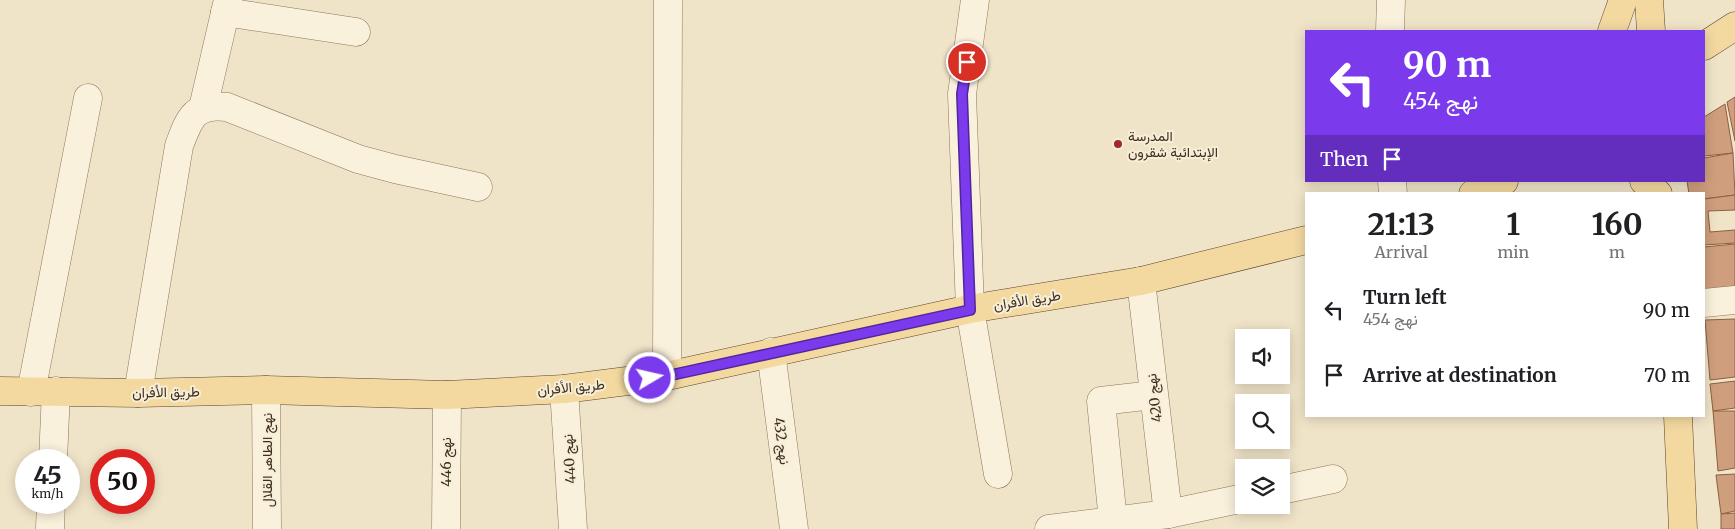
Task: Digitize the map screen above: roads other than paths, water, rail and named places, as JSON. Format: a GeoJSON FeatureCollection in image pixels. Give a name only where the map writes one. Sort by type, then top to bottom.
{"type":"FeatureCollection","features":[{"type":"Feature","properties":{"kind":"main road"},"geometry":{"type":"LineString","coordinates":[[1612,30],[1623,0]]}},
{"type":"Feature","properties":{"kind":"main road"},"geometry":{"type":"LineString","coordinates":[[1649,0],[1651,30]]}},
{"type":"Feature","properties":{"kind":"main road"},"geometry":{"type":"LineString","coordinates":[[1705,45],[1735,26]]}},
{"type":"Feature","properties":{"kind":"main road"},"geometry":{"type":"LineString","coordinates":[[1478,192],[1502,182]]}},
{"type":"Feature","properties":{"kind":"main road"},"geometry":{"type":"LineString","coordinates":[[1645,182],[1656,192]]}},
{"type":"Feature","properties":{"kind":"main road","name":"طريق الأفران"},"geometry":{"type":"LineString","coordinates":[[0,391],[138,393],[266,390],[447,395],[564,389],[667,376],[770,352],[970,310],[1141,281],[1305,240]]}},
{"type":"Feature","properties":{"kind":"main road"},"geometry":{"type":"LineString","coordinates":[[1678,417],[1683,529]]}},
{"type":"Feature","properties":{"kind":"street"},"geometry":{"type":"LineString","coordinates":[[667,376],[668,0]]}},
{"type":"Feature","properties":{"kind":"street"},"geometry":{"type":"LineString","coordinates":[[975,0],[962,94],[970,310],[998,474]]}},
{"type":"Feature","properties":{"kind":"street"},"geometry":{"type":"LineString","coordinates":[[1390,30],[1391,0]]}},
{"type":"Feature","properties":{"kind":"street"},"geometry":{"type":"LineString","coordinates":[[203,108],[226,6],[356,32]]}},
{"type":"Feature","properties":{"kind":"street"},"geometry":{"type":"LineString","coordinates":[[52,449],[44,391],[88,98]]}},
{"type":"Feature","properties":{"kind":"street"},"geometry":{"type":"LineString","coordinates":[[138,393],[179,146],[187,123],[195,113],[203,108],[214,106],[227,107],[365,161],[478,187]]}},
{"type":"Feature","properties":{"kind":"street","name":"نهج 420"},"geometry":{"type":"LineString","coordinates":[[1141,281],[1168,514]]}},
{"type":"Feature","properties":{"kind":"street"},"geometry":{"type":"LineString","coordinates":[[1705,303],[1735,300]]}},
{"type":"Feature","properties":{"kind":"street","name":"نهج 432"},"geometry":{"type":"LineString","coordinates":[[770,352],[794,529]]}},
{"type":"Feature","properties":{"kind":"street","name":"نهج 440"},"geometry":{"type":"LineString","coordinates":[[564,389],[573,529]]}},
{"type":"Feature","properties":{"kind":"street","name":"نهج الطاهر القلال"},"geometry":{"type":"LineString","coordinates":[[266,390],[267,529]]}},
{"type":"Feature","properties":{"kind":"street","name":"نهج 446"},"geometry":{"type":"LineString","coordinates":[[446,529],[447,395]]}},
{"type":"Feature","properties":{"kind":"street"},"geometry":{"type":"LineString","coordinates":[[1113,521],[1101,400],[1153,395]]}},
{"type":"Feature","properties":{"kind":"street"},"geometry":{"type":"LineString","coordinates":[[1290,488],[1333,479]]}},
{"type":"Feature","properties":{"kind":"street"},"geometry":{"type":"LineString","coordinates":[[1050,529],[1168,514],[1235,500]]}},
{"type":"Feature","properties":{"kind":"street"},"geometry":{"type":"LineString","coordinates":[[50,529],[51,514]]}},
{"type":"Feature","properties":{"kind":"place","name":"المدرسة الإبتدائية شقرون"},"geometry":{"type":"Point","coordinates":[1118,144]}}]}
